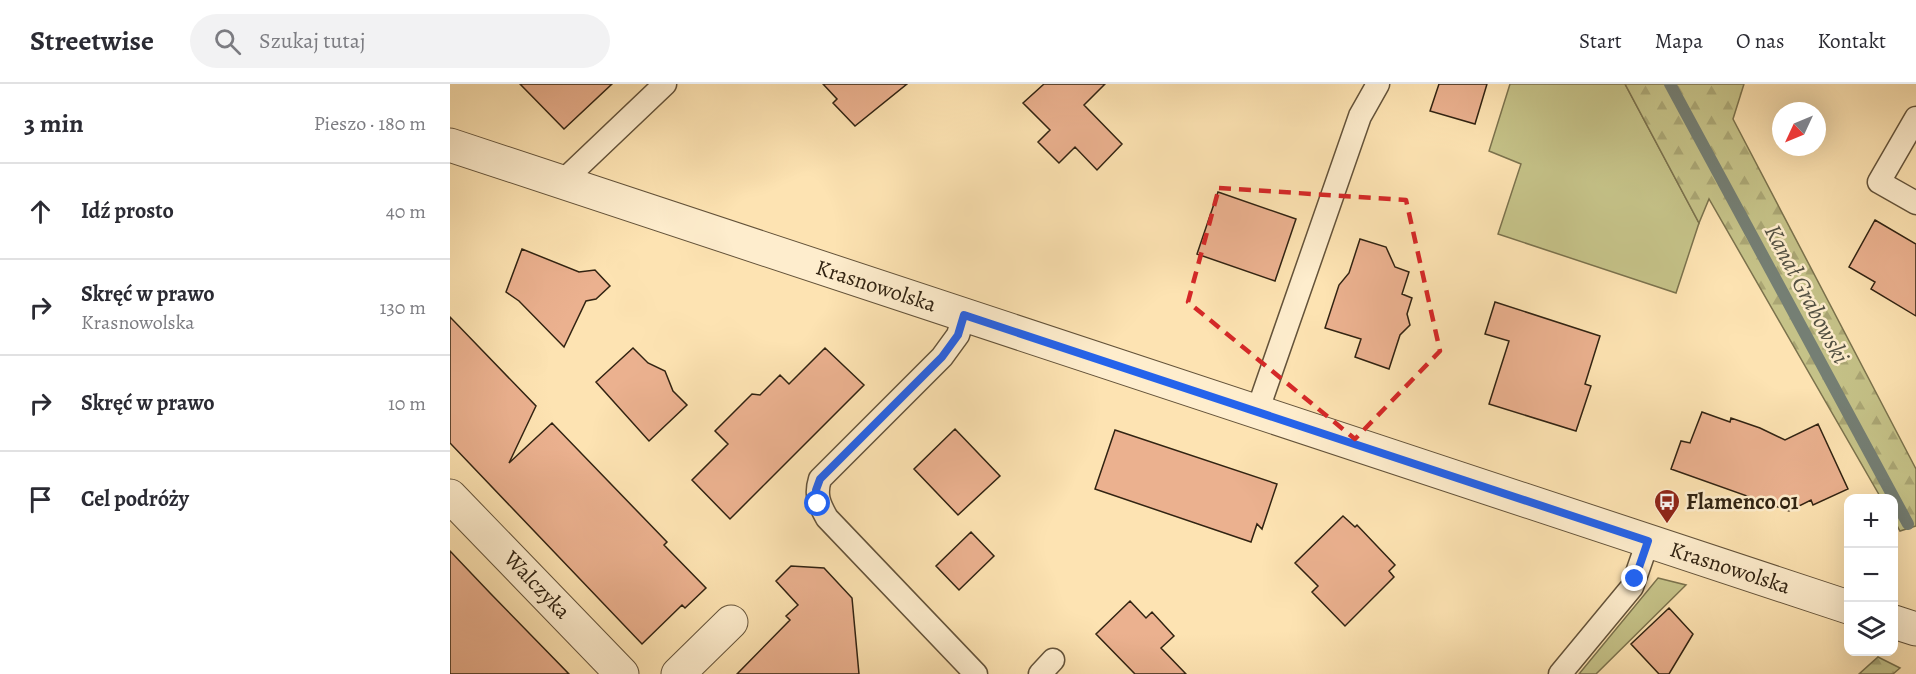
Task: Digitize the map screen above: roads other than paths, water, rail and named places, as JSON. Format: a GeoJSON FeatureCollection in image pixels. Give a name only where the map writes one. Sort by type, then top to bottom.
{"type":"FeatureCollection","features":[{"type":"Feature","properties":{"kind":"street","name":"Krasnowolska"},"geometry":{"type":"LineString","coordinates":[[450,145],[1844,606]]}},
{"type":"Feature","properties":{"kind":"street","name":"Walczyka"},"geometry":{"type":"LineString","coordinates":[[450,496],[622,674]]}},
{"type":"Feature","properties":{"kind":"street"},"geometry":{"type":"LineString","coordinates":[[678,674],[731,622]]}},
{"type":"Feature","properties":{"kind":"street"},"geometry":{"type":"LineString","coordinates":[[1898,624],[1916,629]]}},
{"type":"Feature","properties":{"kind":"lane"},"geometry":{"type":"LineString","coordinates":[[562,182],[665,84]]}},
{"type":"Feature","properties":{"kind":"lane"},"geometry":{"type":"LineString","coordinates":[[1257,412],[1360,116],[1378,84]]}},
{"type":"Feature","properties":{"kind":"lane"},"geometry":{"type":"LineString","coordinates":[[1916,118],[1879,182],[1916,203]]}},
{"type":"Feature","properties":{"kind":"lane"},"geometry":{"type":"LineString","coordinates":[[964,315],[958,335],[942,357],[820,479],[816,490],[818,504],[827,518],[976,674]]}},
{"type":"Feature","properties":{"kind":"lane"},"geometry":{"type":"LineString","coordinates":[[1560,674],[1632,587],[1648,541]]}},
{"type":"Feature","properties":{"kind":"waterway","name":"Kanał Grabowski"},"geometry":{"type":"LineString","coordinates":[[1670,84],[1908,524]]}},
{"type":"Feature","properties":{"kind":"place","name":"Flamenco 01"},"geometry":{"type":"Point","coordinates":[1667,525]}}]}
